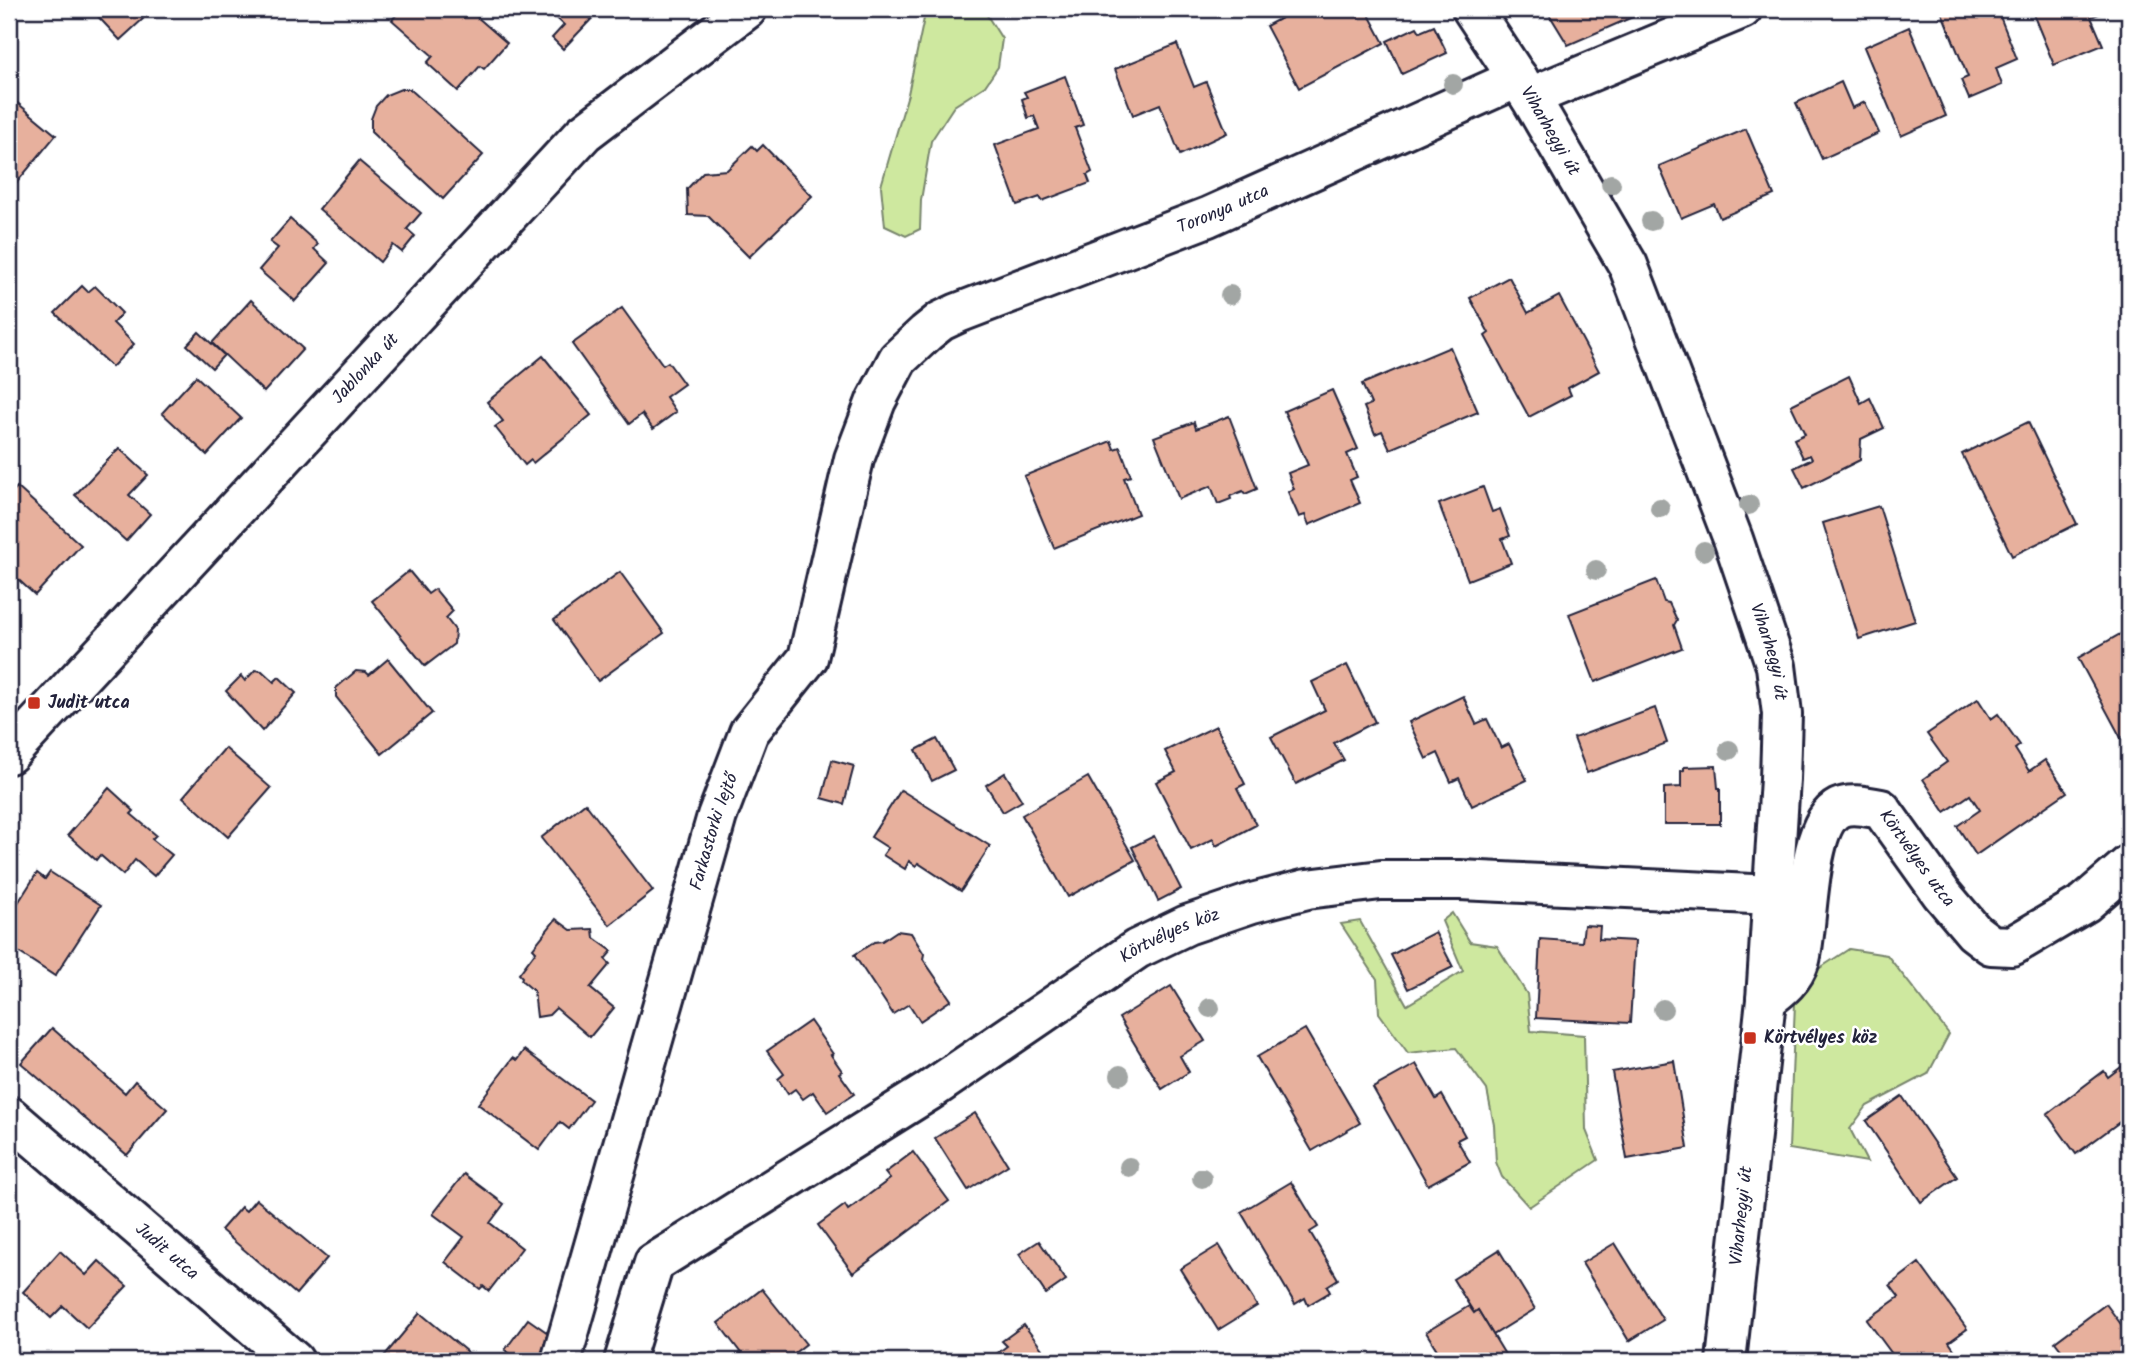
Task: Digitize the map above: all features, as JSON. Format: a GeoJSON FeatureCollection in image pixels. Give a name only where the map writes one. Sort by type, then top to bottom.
{"type":"FeatureCollection","features":[{"type":"Feature","properties":{"kind":"street","name":"Jablonka út"},"geometry":{"type":"LineString","coordinates":[[9,754],[584,133],[747,9]]}},
{"type":"Feature","properties":{"kind":"street","name":"Viharhegyi út"},"geometry":{"type":"LineString","coordinates":[[1472,9],[1524,88],[1628,265],[1733,539],[1776,666],[1782,714],[1766,1000],[1726,1361]]}},
{"type":"Feature","properties":{"kind":"street","name":"Toronya utca"},"geometry":{"type":"LineString","coordinates":[[926,333],[941,321],[958,313],[1208,217],[1524,88],[1742,9]]}},
{"type":"Feature","properties":{"kind":"street","name":"Farkastorki lejtő"},"geometry":{"type":"LineString","coordinates":[[561,1361],[717,816],[749,732],[808,658],[855,459],[876,401],[898,359],[926,333]]}},
{"type":"Feature","properties":{"kind":"street","name":"Körtvélyes utca"},"geometry":{"type":"LineString","coordinates":[[1766,1000],[1786,987],[1799,962],[1816,840],[1826,820],[1839,808],[1859,805],[1881,809],[1941,892],[1974,932],[1991,945],[2012,947],[2085,903],[2129,865]]}},
{"type":"Feature","properties":{"kind":"street","name":"Körtvélyes köz"},"geometry":{"type":"LineString","coordinates":[[624,1361],[654,1263],[929,1091],[1137,949],[1187,925],[1252,903],[1307,889],[1381,880],[1460,880],[1773,895]]}},
{"type":"Feature","properties":{"kind":"street","name":"Judit utca"},"geometry":{"type":"LineString","coordinates":[[9,1116],[294,1361]]}},
{"type":"Feature","properties":{"kind":"green space"},"geometry":{"type":"Polygon","coordinates":[[[926,9],[983,9],[1002,39],[998,67],[985,86],[954,106],[931,141],[921,200],[920,229],[906,236],[885,226],[881,186],[908,94],[926,9]]]}},
{"type":"Feature","properties":{"kind":"green space"},"geometry":{"type":"Polygon","coordinates":[[[1452,913],[1470,942],[1497,946],[1527,994],[1531,1031],[1584,1035],[1586,1130],[1598,1160],[1529,1207],[1502,1177],[1496,1162],[1494,1125],[1487,1090],[1456,1048],[1408,1053],[1379,1013],[1377,979],[1341,924],[1360,921],[1407,1005],[1463,971],[1442,921],[1452,913]]]}},
{"type":"Feature","properties":{"kind":"green space"},"geometry":{"type":"Polygon","coordinates":[[[1849,949],[1887,955],[1949,1034],[1928,1074],[1867,1106],[1850,1129],[1867,1162],[1789,1149],[1795,1003],[1800,981],[1849,949]]]}},
{"type":"Feature","properties":{"kind":"building"},"geometry":{"type":"Polygon","coordinates":[[[91,9],[133,9],[143,19],[120,40],[91,9]]]}},
{"type":"Feature","properties":{"kind":"building"},"geometry":{"type":"Polygon","coordinates":[[[401,9],[468,9],[507,43],[484,69],[480,66],[458,91],[427,63],[433,56],[392,20],[401,9]]]}},
{"type":"Feature","properties":{"kind":"building"},"geometry":{"type":"Polygon","coordinates":[[[547,9],[601,9],[563,49],[552,38],[564,25],[547,9]]]}},
{"type":"Feature","properties":{"kind":"building"},"geometry":{"type":"Polygon","coordinates":[[[1298,9],[1366,9],[1384,43],[1299,88],[1266,26],[1298,9]]]}},
{"type":"Feature","properties":{"kind":"building"},"geometry":{"type":"Polygon","coordinates":[[[1546,9],[1651,9],[1568,45],[1546,9]]]}},
{"type":"Feature","properties":{"kind":"building"},"geometry":{"type":"Polygon","coordinates":[[[1953,9],[1997,9],[2017,59],[1996,68],[2002,85],[1969,99],[1961,80],[1968,77],[1942,13],[1953,9]]]}},
{"type":"Feature","properties":{"kind":"building"},"geometry":{"type":"Polygon","coordinates":[[[2031,9],[2106,9],[2091,17],[2103,45],[2054,65],[2031,9]]]}},
{"type":"Feature","properties":{"kind":"building"},"geometry":{"type":"Polygon","coordinates":[[[1434,26],[1447,53],[1402,74],[1387,41],[1417,27],[1420,32],[1434,26]]]}},
{"type":"Feature","properties":{"kind":"building"},"geometry":{"type":"Polygon","coordinates":[[[1909,27],[1946,116],[1901,136],[1864,47],[1909,27]]]}},
{"type":"Feature","properties":{"kind":"building"},"geometry":{"type":"Polygon","coordinates":[[[1177,44],[1194,87],[1206,82],[1227,133],[1180,155],[1160,104],[1133,115],[1115,69],[1177,44]]]}},
{"type":"Feature","properties":{"kind":"building"},"geometry":{"type":"Polygon","coordinates":[[[1065,76],[1083,125],[1075,128],[1092,172],[1087,175],[1090,183],[1042,201],[1040,197],[1017,205],[995,145],[1039,129],[1034,116],[1028,118],[1022,99],[1027,97],[1024,92],[1065,76]]]}},
{"type":"Feature","properties":{"kind":"building"},"geometry":{"type":"Polygon","coordinates":[[[1841,82],[1852,108],[1865,102],[1879,133],[1822,159],[1796,103],[1841,82]]]}},
{"type":"Feature","properties":{"kind":"building"},"geometry":{"type":"Polygon","coordinates":[[[401,89],[410,89],[483,155],[443,199],[371,132],[371,119],[376,106],[386,95],[401,89]]]}},
{"type":"Feature","properties":{"kind":"building"},"geometry":{"type":"Polygon","coordinates":[[[9,96],[56,135],[9,192],[9,96]]]}},
{"type":"Feature","properties":{"kind":"building"},"geometry":{"type":"Polygon","coordinates":[[[1746,129],[1774,195],[1720,218],[1714,204],[1681,218],[1659,166],[1746,129]]]}},
{"type":"Feature","properties":{"kind":"building"},"geometry":{"type":"Polygon","coordinates":[[[763,145],[812,196],[749,257],[708,216],[688,215],[687,189],[703,172],[727,170],[752,146],[757,151],[763,145]]]}},
{"type":"Feature","properties":{"kind":"building"},"geometry":{"type":"Polygon","coordinates":[[[359,161],[421,213],[407,229],[415,236],[402,252],[393,245],[380,262],[319,209],[359,161]]]}},
{"type":"Feature","properties":{"kind":"building"},"geometry":{"type":"Polygon","coordinates":[[[290,219],[318,244],[314,249],[329,263],[295,301],[259,270],[278,248],[270,242],[290,219]]]}},
{"type":"Feature","properties":{"kind":"building"},"geometry":{"type":"Polygon","coordinates":[[[1509,277],[1528,313],[1559,296],[1599,371],[1568,388],[1571,395],[1529,417],[1485,336],[1489,333],[1470,298],[1509,277]]]}},
{"type":"Feature","properties":{"kind":"building"},"geometry":{"type":"Polygon","coordinates":[[[82,286],[88,292],[95,286],[122,313],[113,323],[134,344],[112,367],[55,313],[82,286]]]}},
{"type":"Feature","properties":{"kind":"building"},"geometry":{"type":"Polygon","coordinates":[[[251,300],[303,349],[264,392],[212,343],[251,300]]]}},
{"type":"Feature","properties":{"kind":"building"},"geometry":{"type":"Polygon","coordinates":[[[622,308],[663,365],[668,362],[684,384],[666,397],[676,412],[653,429],[642,414],[629,424],[572,344],[622,308]]]}},
{"type":"Feature","properties":{"kind":"building"},"geometry":{"type":"Polygon","coordinates":[[[199,332],[224,355],[212,368],[187,345],[199,332]]]}},
{"type":"Feature","properties":{"kind":"building"},"geometry":{"type":"Polygon","coordinates":[[[1450,347],[1478,412],[1390,449],[1382,431],[1375,434],[1364,407],[1371,404],[1362,384],[1450,347]]]}},
{"type":"Feature","properties":{"kind":"building"},"geometry":{"type":"Polygon","coordinates":[[[543,356],[591,415],[533,463],[531,460],[525,465],[495,427],[503,421],[487,402],[543,356]]]}},
{"type":"Feature","properties":{"kind":"building"},"geometry":{"type":"Polygon","coordinates":[[[196,376],[241,418],[207,455],[162,413],[196,376]]]}},
{"type":"Feature","properties":{"kind":"building"},"geometry":{"type":"Polygon","coordinates":[[[1849,376],[1861,403],[1870,398],[1884,428],[1861,439],[1860,460],[1804,488],[1794,468],[1812,459],[1810,455],[1803,458],[1794,439],[1805,434],[1791,405],[1849,376]]]}},
{"type":"Feature","properties":{"kind":"building"},"geometry":{"type":"Polygon","coordinates":[[[1332,390],[1358,449],[1347,454],[1357,477],[1350,480],[1360,503],[1309,525],[1305,515],[1299,517],[1288,492],[1294,489],[1288,473],[1308,465],[1284,411],[1332,390]]]}},
{"type":"Feature","properties":{"kind":"building"},"geometry":{"type":"Polygon","coordinates":[[[1229,416],[1257,489],[1230,496],[1231,499],[1218,504],[1211,486],[1179,499],[1154,437],[1194,422],[1196,429],[1229,416]]]}},
{"type":"Feature","properties":{"kind":"building"},"geometry":{"type":"Polygon","coordinates":[[[2028,422],[2077,524],[2012,556],[1962,454],[2028,422]]]}},
{"type":"Feature","properties":{"kind":"building"},"geometry":{"type":"Polygon","coordinates":[[[1111,441],[1114,449],[1120,447],[1131,476],[1124,478],[1138,514],[1054,548],[1024,476],[1111,441]]]}},
{"type":"Feature","properties":{"kind":"building"},"geometry":{"type":"Polygon","coordinates":[[[119,448],[148,475],[129,495],[150,514],[126,541],[75,495],[119,448]]]}},
{"type":"Feature","properties":{"kind":"building"},"geometry":{"type":"Polygon","coordinates":[[[17,487],[81,545],[35,595],[9,571],[9,540],[12,537],[9,535],[9,496],[17,487]]]}},
{"type":"Feature","properties":{"kind":"building"},"geometry":{"type":"Polygon","coordinates":[[[1483,487],[1492,512],[1500,509],[1510,536],[1502,539],[1511,563],[1468,580],[1439,504],[1483,487]]]}},
{"type":"Feature","properties":{"kind":"building"},"geometry":{"type":"Polygon","coordinates":[[[1879,506],[1915,621],[1859,639],[1823,523],[1879,506]]]}},
{"type":"Feature","properties":{"kind":"building"},"geometry":{"type":"Polygon","coordinates":[[[409,571],[428,594],[435,589],[453,611],[446,618],[455,630],[454,644],[425,666],[372,601],[409,571]]]}},
{"type":"Feature","properties":{"kind":"building"},"geometry":{"type":"Polygon","coordinates":[[[620,572],[664,633],[598,681],[554,620],[620,572]]]}},
{"type":"Feature","properties":{"kind":"building"},"geometry":{"type":"Polygon","coordinates":[[[1656,580],[1664,602],[1669,603],[1677,620],[1674,625],[1682,648],[1595,682],[1569,614],[1656,580]]]}},
{"type":"Feature","properties":{"kind":"building"},"geometry":{"type":"Polygon","coordinates":[[[2124,632],[2129,642],[2129,734],[2121,738],[2078,658],[2124,632]]]}},
{"type":"Feature","properties":{"kind":"building"},"geometry":{"type":"Polygon","coordinates":[[[388,659],[432,713],[382,754],[336,697],[336,688],[356,671],[369,675],[388,659]]]}},
{"type":"Feature","properties":{"kind":"building"},"geometry":{"type":"Polygon","coordinates":[[[1347,665],[1375,722],[1334,743],[1344,760],[1296,784],[1271,737],[1325,710],[1312,682],[1347,665]]]}},
{"type":"Feature","properties":{"kind":"building"},"geometry":{"type":"Polygon","coordinates":[[[255,670],[262,671],[274,682],[279,677],[296,693],[262,731],[226,691],[241,676],[245,681],[255,670]]]}},
{"type":"Feature","properties":{"kind":"building"},"geometry":{"type":"Polygon","coordinates":[[[1463,696],[1476,724],[1487,719],[1501,748],[1509,744],[1527,780],[1472,806],[1459,778],[1451,782],[1438,753],[1426,759],[1409,722],[1463,696]]]}},
{"type":"Feature","properties":{"kind":"building"},"geometry":{"type":"Polygon","coordinates":[[[1978,699],[1991,719],[1998,714],[2020,745],[2015,749],[2029,771],[2045,760],[2067,792],[1976,855],[1957,826],[1980,810],[1970,795],[1945,812],[1923,779],[1947,762],[1927,734],[1978,699]]]}},
{"type":"Feature","properties":{"kind":"building"},"geometry":{"type":"Polygon","coordinates":[[[1655,708],[1667,743],[1587,773],[1574,738],[1655,708]]]}},
{"type":"Feature","properties":{"kind":"building"},"geometry":{"type":"Polygon","coordinates":[[[1216,726],[1245,784],[1237,788],[1256,825],[1216,846],[1213,839],[1191,850],[1156,782],[1176,772],[1165,751],[1216,726]]]}},
{"type":"Feature","properties":{"kind":"building"},"geometry":{"type":"Polygon","coordinates":[[[937,739],[954,770],[932,781],[916,750],[937,739]]]}},
{"type":"Feature","properties":{"kind":"building"},"geometry":{"type":"Polygon","coordinates":[[[225,748],[271,788],[228,837],[183,797],[225,748]]]}},
{"type":"Feature","properties":{"kind":"building"},"geometry":{"type":"Polygon","coordinates":[[[832,760],[854,766],[844,804],[822,798],[832,760]]]}},
{"type":"Feature","properties":{"kind":"building"},"geometry":{"type":"Polygon","coordinates":[[[1716,766],[1720,788],[1720,824],[1664,824],[1664,788],[1681,787],[1681,771],[1684,767],[1716,766]]]}},
{"type":"Feature","properties":{"kind":"building"},"geometry":{"type":"Polygon","coordinates":[[[1005,773],[1022,801],[1003,812],[986,785],[1005,773]]]}},
{"type":"Feature","properties":{"kind":"building"},"geometry":{"type":"Polygon","coordinates":[[[1088,777],[1135,860],[1068,897],[1022,815],[1088,777]]]}},
{"type":"Feature","properties":{"kind":"building"},"geometry":{"type":"Polygon","coordinates":[[[109,788],[134,811],[131,814],[156,835],[152,839],[172,855],[154,876],[135,860],[123,875],[100,855],[96,860],[68,835],[109,788]]]}},
{"type":"Feature","properties":{"kind":"building"},"geometry":{"type":"Polygon","coordinates":[[[901,790],[990,846],[961,891],[918,863],[916,866],[909,861],[905,869],[883,855],[888,848],[871,837],[901,790]]]}},
{"type":"Feature","properties":{"kind":"building"},"geometry":{"type":"Polygon","coordinates":[[[585,803],[653,891],[610,925],[541,838],[585,803]]]}},
{"type":"Feature","properties":{"kind":"building"},"geometry":{"type":"Polygon","coordinates":[[[1154,836],[1181,889],[1158,901],[1132,847],[1154,836]]]}},
{"type":"Feature","properties":{"kind":"building"},"geometry":{"type":"Polygon","coordinates":[[[50,872],[101,905],[55,976],[9,946],[9,917],[37,873],[45,879],[50,872]]]}},
{"type":"Feature","properties":{"kind":"building"},"geometry":{"type":"Polygon","coordinates":[[[556,919],[571,930],[593,929],[594,938],[612,951],[605,959],[610,964],[590,988],[614,1008],[590,1037],[556,1008],[549,1015],[537,1017],[534,991],[521,980],[519,974],[536,951],[533,948],[556,919]]]}},
{"type":"Feature","properties":{"kind":"building"},"geometry":{"type":"Polygon","coordinates":[[[1584,925],[1600,926],[1599,939],[1635,941],[1630,1023],[1536,1018],[1540,939],[1582,942],[1584,925]]]}},
{"type":"Feature","properties":{"kind":"building"},"geometry":{"type":"Polygon","coordinates":[[[897,931],[911,933],[924,954],[923,959],[951,1000],[920,1021],[909,1004],[893,1014],[854,955],[897,931]]]}},
{"type":"Feature","properties":{"kind":"building"},"geometry":{"type":"Polygon","coordinates":[[[1435,932],[1453,967],[1408,989],[1391,955],[1435,932]]]}},
{"type":"Feature","properties":{"kind":"building"},"geometry":{"type":"Polygon","coordinates":[[[1171,986],[1205,1041],[1180,1056],[1189,1072],[1162,1089],[1119,1018],[1171,986]]]}},
{"type":"Feature","properties":{"kind":"building"},"geometry":{"type":"Polygon","coordinates":[[[810,1021],[833,1054],[831,1055],[842,1071],[839,1073],[854,1094],[827,1112],[813,1092],[803,1099],[795,1089],[788,1094],[778,1079],[784,1074],[767,1051],[810,1021]]]}},
{"type":"Feature","properties":{"kind":"building"},"geometry":{"type":"Polygon","coordinates":[[[52,1028],[125,1093],[135,1081],[167,1109],[127,1155],[21,1063],[52,1028]]]}},
{"type":"Feature","properties":{"kind":"building"},"geometry":{"type":"Polygon","coordinates":[[[1305,1029],[1360,1123],[1312,1151],[1257,1057],[1305,1029]]]}},
{"type":"Feature","properties":{"kind":"building"},"geometry":{"type":"Polygon","coordinates":[[[524,1050],[591,1100],[569,1129],[560,1122],[539,1150],[478,1104],[513,1058],[517,1060],[524,1050]]]}},
{"type":"Feature","properties":{"kind":"building"},"geometry":{"type":"Polygon","coordinates":[[[1674,1061],[1688,1148],[1627,1159],[1612,1072],[1674,1061]]]}},
{"type":"Feature","properties":{"kind":"building"},"geometry":{"type":"Polygon","coordinates":[[[2129,1061],[2129,1115],[2076,1154],[2047,1114],[2104,1071],[2108,1077],[2129,1061]]]}},
{"type":"Feature","properties":{"kind":"building"},"geometry":{"type":"Polygon","coordinates":[[[1416,1064],[1436,1099],[1442,1095],[1465,1136],[1457,1140],[1470,1162],[1428,1185],[1373,1088],[1416,1064]]]}},
{"type":"Feature","properties":{"kind":"building"},"geometry":{"type":"Polygon","coordinates":[[[1902,1096],[1957,1177],[1921,1202],[1866,1121],[1902,1096]]]}},
{"type":"Feature","properties":{"kind":"building"},"geometry":{"type":"Polygon","coordinates":[[[975,1113],[1008,1165],[968,1190],[935,1138],[975,1113]]]}},
{"type":"Feature","properties":{"kind":"building"},"geometry":{"type":"Polygon","coordinates":[[[913,1152],[949,1201],[853,1273],[818,1225],[845,1205],[848,1210],[890,1179],[885,1173],[913,1152]]]}},
{"type":"Feature","properties":{"kind":"building"},"geometry":{"type":"Polygon","coordinates":[[[464,1174],[504,1204],[490,1223],[522,1248],[489,1291],[483,1286],[480,1289],[445,1262],[464,1237],[433,1214],[464,1174]]]}},
{"type":"Feature","properties":{"kind":"building"},"geometry":{"type":"Polygon","coordinates":[[[1291,1182],[1318,1227],[1310,1232],[1338,1279],[1327,1286],[1330,1292],[1308,1305],[1305,1298],[1295,1304],[1241,1212],[1291,1182]]]}},
{"type":"Feature","properties":{"kind":"building"},"geometry":{"type":"Polygon","coordinates":[[[256,1199],[327,1258],[296,1294],[221,1230],[241,1207],[246,1211],[256,1199]]]}},
{"type":"Feature","properties":{"kind":"building"},"geometry":{"type":"Polygon","coordinates":[[[1039,1241],[1066,1280],[1046,1294],[1019,1254],[1039,1241]]]}},
{"type":"Feature","properties":{"kind":"building"},"geometry":{"type":"Polygon","coordinates":[[[1615,1243],[1663,1320],[1629,1341],[1582,1263],[1615,1243]]]}},
{"type":"Feature","properties":{"kind":"building"},"geometry":{"type":"Polygon","coordinates":[[[1219,1245],[1257,1306],[1218,1330],[1180,1269],[1219,1245]]]}},
{"type":"Feature","properties":{"kind":"building"},"geometry":{"type":"Polygon","coordinates":[[[1499,1250],[1535,1309],[1493,1335],[1478,1310],[1474,1313],[1453,1279],[1499,1250]]]}},
{"type":"Feature","properties":{"kind":"building"},"geometry":{"type":"Polygon","coordinates":[[[60,1251],[86,1275],[99,1261],[127,1286],[87,1328],[63,1306],[51,1318],[23,1292],[60,1251]]]}},
{"type":"Feature","properties":{"kind":"building"},"geometry":{"type":"Polygon","coordinates":[[[1919,1263],[1967,1329],[1949,1342],[1962,1361],[1906,1361],[1901,1354],[1895,1358],[1867,1320],[1899,1297],[1890,1285],[1919,1263]]]}},
{"type":"Feature","properties":{"kind":"building"},"geometry":{"type":"Polygon","coordinates":[[[762,1289],[806,1344],[784,1361],[747,1361],[718,1323],[762,1289]]]}},
{"type":"Feature","properties":{"kind":"building"},"geometry":{"type":"Polygon","coordinates":[[[2106,1304],[2129,1335],[2129,1361],[2070,1361],[2055,1342],[2106,1304]]]}},
{"type":"Feature","properties":{"kind":"building"},"geometry":{"type":"Polygon","coordinates":[[[1469,1306],[1474,1313],[1478,1310],[1509,1361],[1444,1361],[1426,1332],[1469,1306]]]}},
{"type":"Feature","properties":{"kind":"building"},"geometry":{"type":"Polygon","coordinates":[[[420,1313],[478,1361],[380,1361],[420,1313]]]}},
{"type":"Feature","properties":{"kind":"building"},"geometry":{"type":"Polygon","coordinates":[[[528,1319],[555,1338],[538,1361],[520,1361],[505,1350],[528,1319]]]}},
{"type":"Feature","properties":{"kind":"building"},"geometry":{"type":"Polygon","coordinates":[[[1024,1325],[1051,1361],[987,1361],[1007,1346],[1002,1341],[1024,1325]]]}},
{"type":"Feature","properties":{"kind":"place","name":"Judit utca"},"geometry":{"type":"Point","coordinates":[34,703]}},
{"type":"Feature","properties":{"kind":"place","name":"Körtvélyes köz"},"geometry":{"type":"Point","coordinates":[1750,1038]}}]}
